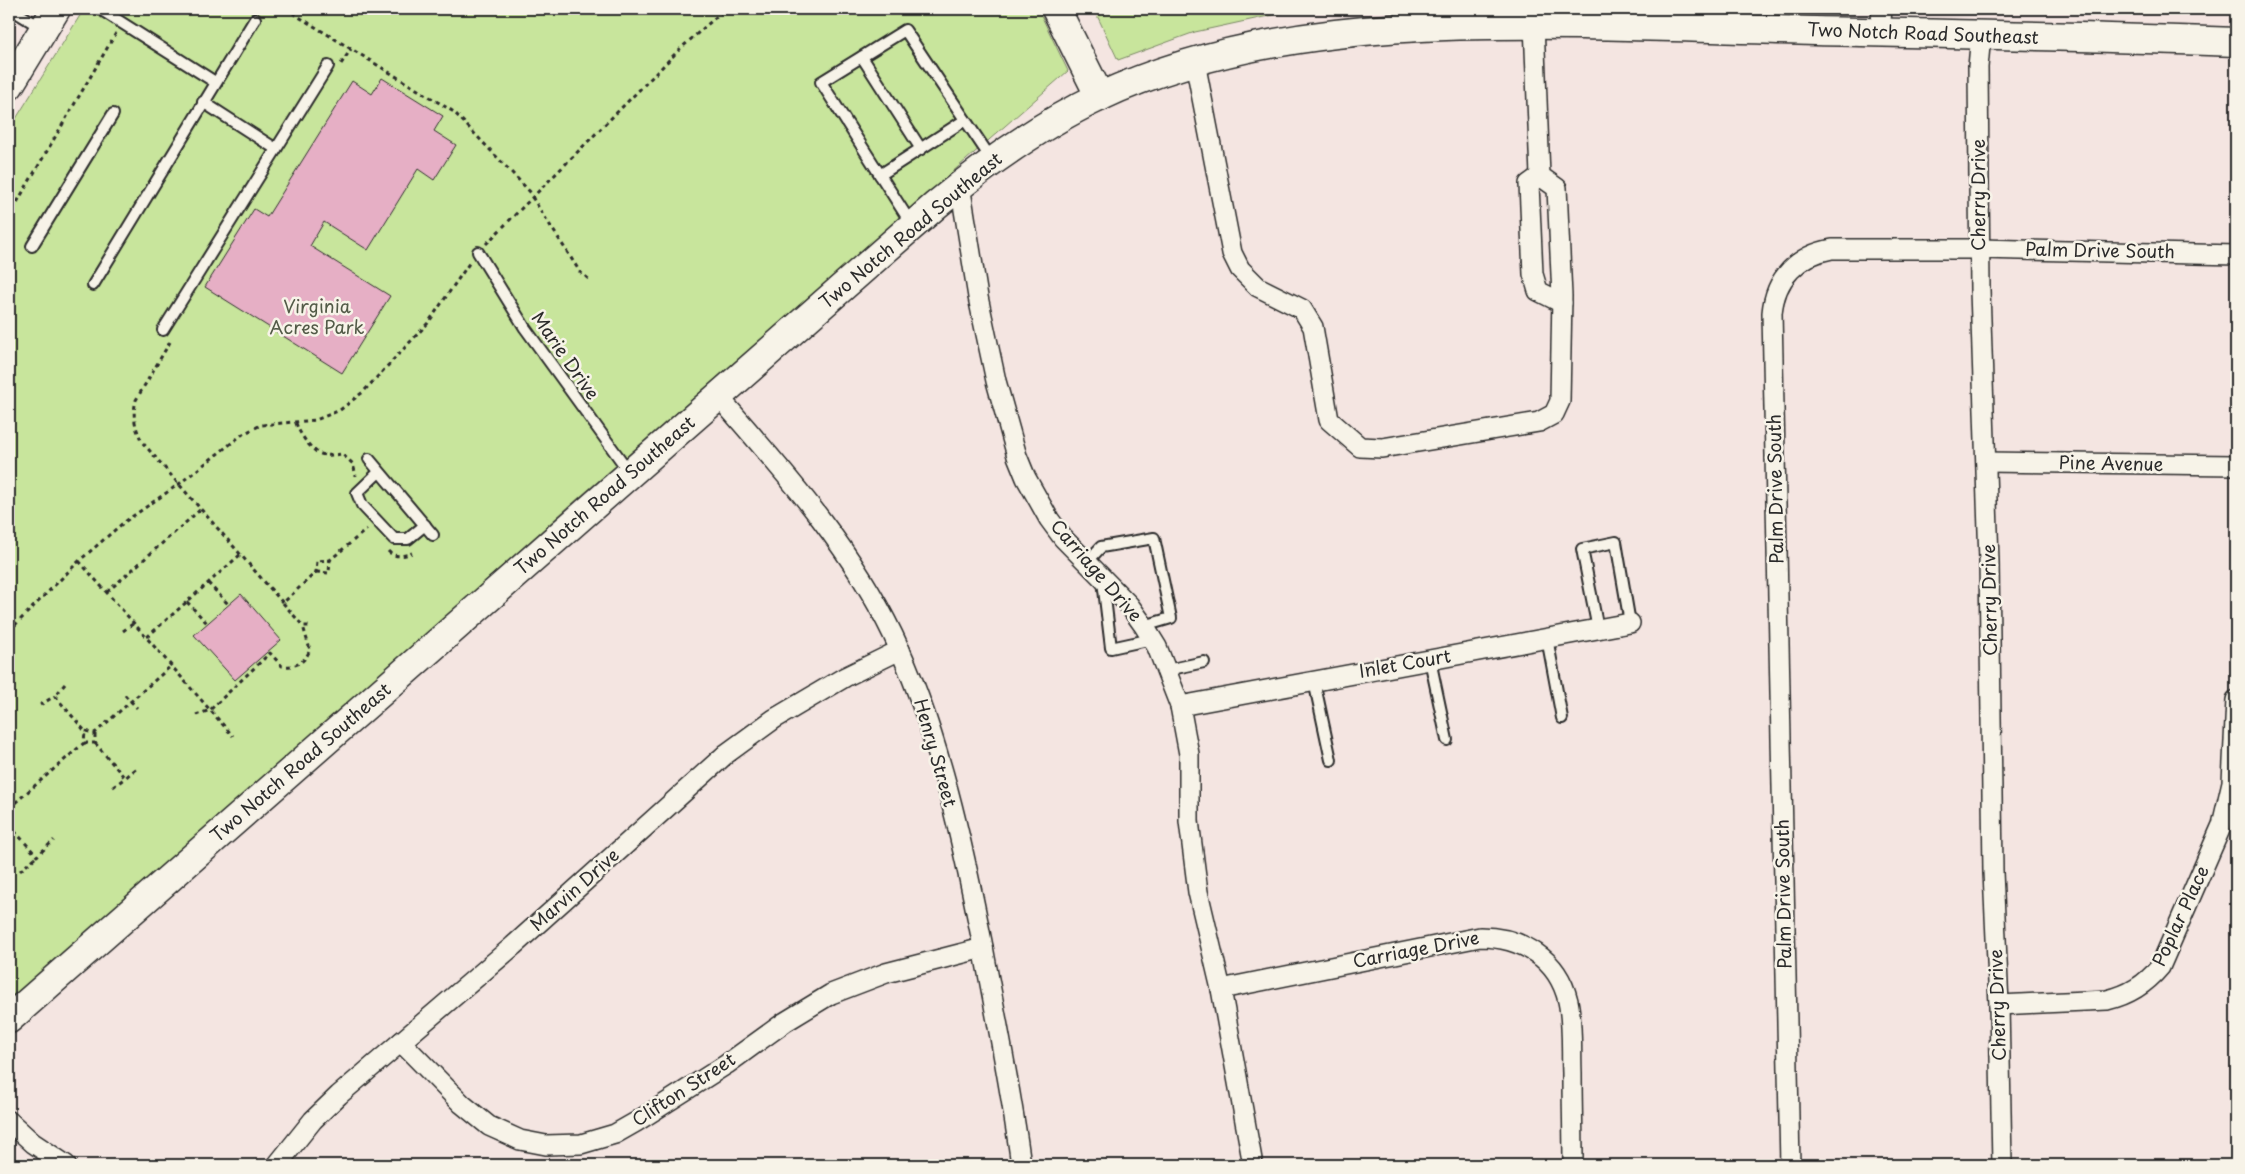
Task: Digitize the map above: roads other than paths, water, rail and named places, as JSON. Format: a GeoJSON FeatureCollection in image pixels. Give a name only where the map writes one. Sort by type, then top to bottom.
{"type":"FeatureCollection","features":[{"type":"Feature","properties":{"kind":"street"},"geometry":{"type":"LineString","coordinates":[[1056,9],[1100,97]]}},
{"type":"Feature","properties":{"kind":"street"},"geometry":{"type":"LineString","coordinates":[[9,86],[50,19]]}},
{"type":"Feature","properties":{"kind":"street","name":"Two Notch Road Southeast"},"geometry":{"type":"LineString","coordinates":[[9,1019],[960,186],[992,161],[1032,134],[1100,97],[1132,83],[1195,62],[1249,47],[1329,35],[1457,26],[1687,22],[1737,19],[1881,21],[1981,35],[2236,42]]}},
{"type":"Feature","properties":{"kind":"street"},"geometry":{"type":"LineString","coordinates":[[1534,24],[1540,176]]}},
{"type":"Feature","properties":{"kind":"street","name":"Cherry Drive"},"geometry":{"type":"LineString","coordinates":[[1981,35],[1978,67],[1980,248],[1993,719],[1994,872],[2002,1165]]}},
{"type":"Feature","properties":{"kind":"street"},"geometry":{"type":"LineString","coordinates":[[1195,62],[1232,253],[1240,269],[1258,287],[1302,309],[1313,327],[1329,420],[1360,447],[1382,448],[1539,422],[1554,414],[1560,402],[1562,303],[1557,188],[1540,176]]}},
{"type":"Feature","properties":{"kind":"street"},"geometry":{"type":"LineString","coordinates":[[1540,176],[1529,184],[1533,274],[1538,291],[1562,303]]}},
{"type":"Feature","properties":{"kind":"street","name":"Carriage Drive"},"geometry":{"type":"LineString","coordinates":[[960,186],[978,297],[996,380],[1017,456],[1026,478],[1049,519],[1086,563],[1129,605],[1148,632],[1167,670],[1180,706],[1189,754],[1191,850],[1198,892],[1221,989],[1253,1165]]}},
{"type":"Feature","properties":{"kind":"street","name":"Palm Drive South"},"geometry":{"type":"LineString","coordinates":[[1790,1165],[1778,632],[1773,301],[1783,279],[1790,269],[1799,262],[1821,251],[1832,249],[1980,248],[2236,255]]}},
{"type":"Feature","properties":{"kind":"street","name":"Henry Street"},"geometry":{"type":"LineString","coordinates":[[718,397],[788,477],[840,545],[863,580],[900,650],[924,710],[967,867],[1021,1165]]}},
{"type":"Feature","properties":{"kind":"street","name":"Pine Avenue"},"geometry":{"type":"LineString","coordinates":[[1986,462],[2236,465]]}},
{"type":"Feature","properties":{"kind":"street","name":"Inlet Court"},"geometry":{"type":"LineString","coordinates":[[1180,706],[1630,623]]}},
{"type":"Feature","properties":{"kind":"street","name":"Marvin Drive"},"geometry":{"type":"LineString","coordinates":[[277,1165],[293,1143],[326,1108],[513,946],[726,754],[749,736],[845,677],[900,650]]}},
{"type":"Feature","properties":{"kind":"street","name":"Poplar Place"},"geometry":{"type":"LineString","coordinates":[[1999,1004],[2107,1000],[2120,997],[2142,985],[2160,967],[2222,825],[2232,782],[2236,700]]}},
{"type":"Feature","properties":{"kind":"street","name":"Carriage Drive"},"geometry":{"type":"LineString","coordinates":[[1221,989],[1480,937],[1495,937],[1521,943],[1543,957],[1552,967],[1559,978],[1568,1003],[1574,1165]]}},
{"type":"Feature","properties":{"kind":"street","name":"Clifton Street"},"geometry":{"type":"LineString","coordinates":[[401,1042],[462,1104],[489,1126],[520,1140],[546,1145],[581,1144],[614,1134],[636,1122],[727,1064],[800,1012],[831,994],[886,973],[983,948]]}},
{"type":"Feature","properties":{"kind":"street"},"geometry":{"type":"LineString","coordinates":[[9,1121],[33,1143],[66,1165]]}},
{"type":"Feature","properties":{"kind":"lane"},"geometry":{"type":"LineString","coordinates":[[11,9],[50,19]]}},
{"type":"Feature","properties":{"kind":"lane"},"geometry":{"type":"LineString","coordinates":[[100,9],[215,82]]}},
{"type":"Feature","properties":{"kind":"lane"},"geometry":{"type":"LineString","coordinates":[[93,285],[255,19]]}},
{"type":"Feature","properties":{"kind":"lane"},"geometry":{"type":"LineString","coordinates":[[913,226],[821,82],[906,30],[992,161]]}},
{"type":"Feature","properties":{"kind":"lane"},"geometry":{"type":"LineString","coordinates":[[862,57],[921,149]]}},
{"type":"Feature","properties":{"kind":"lane"},"geometry":{"type":"LineString","coordinates":[[163,330],[328,66]]}},
{"type":"Feature","properties":{"kind":"lane"},"geometry":{"type":"LineString","coordinates":[[203,102],[276,149]]}},
{"type":"Feature","properties":{"kind":"lane"},"geometry":{"type":"LineString","coordinates":[[32,246],[113,114]]}},
{"type":"Feature","properties":{"kind":"lane"},"geometry":{"type":"LineString","coordinates":[[880,174],[965,120]]}},
{"type":"Feature","properties":{"kind":"lane","name":"Marie Drive"},"geometry":{"type":"LineString","coordinates":[[478,252],[525,328],[631,474]]}},
{"type":"Feature","properties":{"kind":"lane"},"geometry":{"type":"LineString","coordinates":[[369,459],[433,535]]}},
{"type":"Feature","properties":{"kind":"lane"},"geometry":{"type":"LineString","coordinates":[[379,472],[357,493],[362,505],[394,539],[408,539],[425,526]]}},
{"type":"Feature","properties":{"kind":"lane"},"geometry":{"type":"LineString","coordinates":[[1086,563],[1101,547],[1154,538],[1172,618],[1148,632],[1112,648],[1103,579]]}},
{"type":"Feature","properties":{"kind":"lane"},"geometry":{"type":"LineString","coordinates":[[1598,629],[1582,549],[1616,542],[1630,623]]}},
{"type":"Feature","properties":{"kind":"lane"},"geometry":{"type":"LineString","coordinates":[[1547,638],[1562,718]]}},
{"type":"Feature","properties":{"kind":"lane"},"geometry":{"type":"LineString","coordinates":[[1430,660],[1447,740]]}},
{"type":"Feature","properties":{"kind":"lane"},"geometry":{"type":"LineString","coordinates":[[1167,670],[1204,662]]}},
{"type":"Feature","properties":{"kind":"lane"},"geometry":{"type":"LineString","coordinates":[[1314,681],[1330,760]]}},
{"type":"Feature","properties":{"kind":"park label","name":"Virginia Acres Park"},"geometry":{"type":"Point","coordinates":[317,317]}}]}
